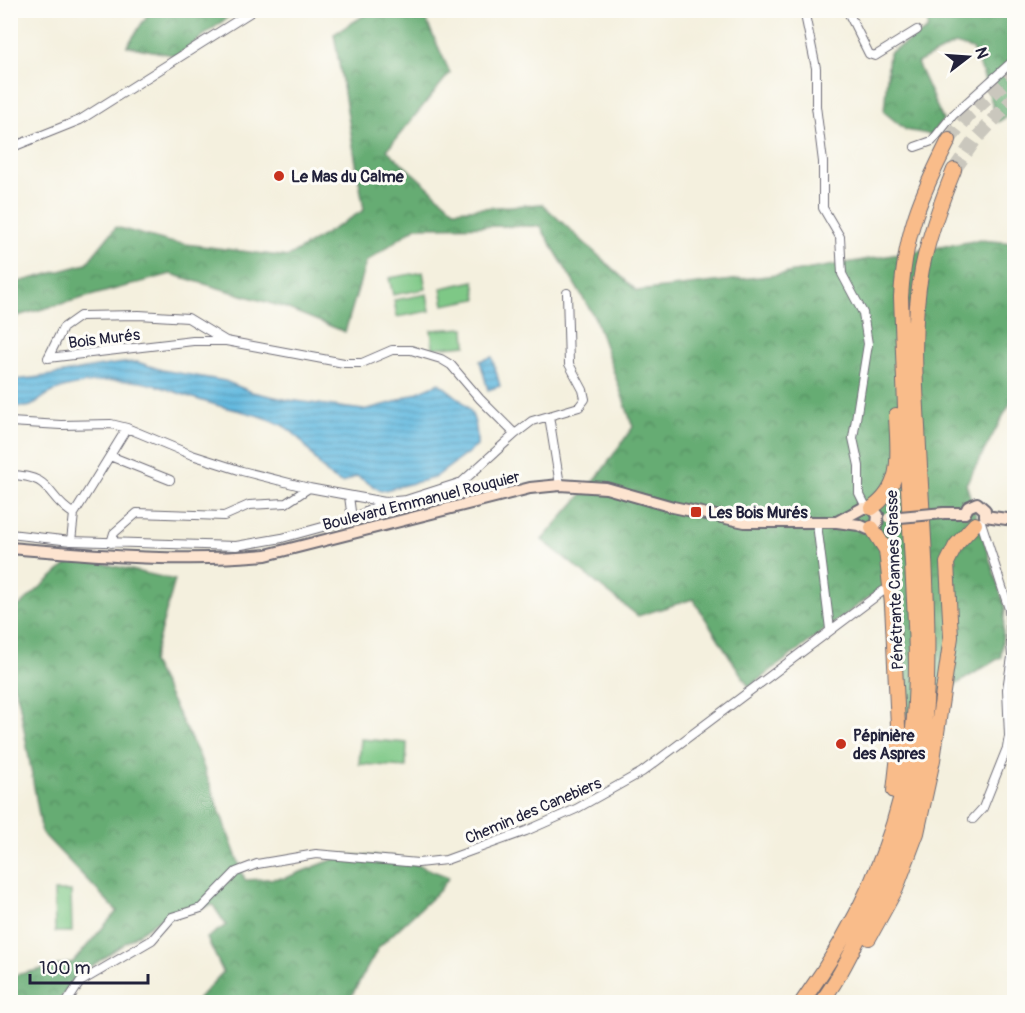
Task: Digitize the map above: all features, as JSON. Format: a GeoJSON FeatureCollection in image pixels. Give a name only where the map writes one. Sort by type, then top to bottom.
{"type":"FeatureCollection","features":[{"type":"Feature","properties":{"kind":"highway","name":"Pénétrante Cannes Grasse"},"geometry":{"type":"LineString","coordinates":[[802,1002],[843,940],[870,886],[884,852],[908,763],[914,703],[913,589],[901,297],[903,263],[910,227],[922,192],[949,140]]}},
{"type":"Feature","properties":{"kind":"highway","name":"Pénétrante Cannes Grasse"},"geometry":{"type":"LineString","coordinates":[[821,1002],[830,990],[868,920],[895,859],[911,806],[919,763],[926,704],[927,642],[916,371],[918,302],[931,234],[954,170]]}},
{"type":"Feature","properties":{"kind":"highway"},"geometry":{"type":"LineString","coordinates":[[884,852],[895,784],[898,736],[889,564],[871,517],[889,494],[897,475],[895,319],[901,297]]}},
{"type":"Feature","properties":{"kind":"highway"},"geometry":{"type":"LineString","coordinates":[[830,990],[850,969],[872,932],[896,889],[913,850],[933,760],[951,636],[947,563],[956,545],[977,519]]}},
{"type":"Feature","properties":{"kind":"street"},"geometry":{"type":"LineString","coordinates":[[10,148],[80,120],[254,10]]}},
{"type":"Feature","properties":{"kind":"street"},"geometry":{"type":"LineString","coordinates":[[804,10],[816,68],[816,106],[823,162],[823,208],[840,237],[842,274],[864,313],[868,344],[853,438],[859,466],[859,493],[871,517]]}},
{"type":"Feature","properties":{"kind":"street"},"geometry":{"type":"LineString","coordinates":[[847,10],[869,54],[875,56],[917,30]]}},
{"type":"Feature","properties":{"kind":"street"},"geometry":{"type":"LineString","coordinates":[[915,147],[932,141],[953,115],[1014,60]]}},
{"type":"Feature","properties":{"kind":"street"},"geometry":{"type":"LineString","coordinates":[[10,422],[61,425],[111,424],[127,428],[192,455],[309,488],[385,502],[406,500],[462,482],[532,421],[579,407],[585,399],[583,390],[569,364],[567,293]]}},
{"type":"Feature","properties":{"kind":"street","name":"Bois Murés"},"geometry":{"type":"LineString","coordinates":[[226,341],[188,318],[140,315],[80,316],[63,328],[48,358],[193,341],[226,341],[345,363],[362,363],[392,351],[411,350],[430,355],[452,365],[480,399],[515,434]]}},
{"type":"Feature","properties":{"kind":"street"},"geometry":{"type":"LineString","coordinates":[[549,416],[560,485]]}},
{"type":"Feature","properties":{"kind":"street"},"geometry":{"type":"LineString","coordinates":[[71,542],[74,514],[127,428]]}},
{"type":"Feature","properties":{"kind":"street"},"geometry":{"type":"LineString","coordinates":[[110,456],[170,480]]}},
{"type":"Feature","properties":{"kind":"street"},"geometry":{"type":"LineString","coordinates":[[10,474],[31,476],[45,483],[65,508],[74,514]]}},
{"type":"Feature","properties":{"kind":"street","name":"Boulevard Emmanuel Rouquier"},"geometry":{"type":"LineString","coordinates":[[10,548],[116,557],[236,558],[266,555],[530,488],[560,485],[606,488],[672,507],[745,522],[817,524],[871,517],[944,513],[977,519]]}},
{"type":"Feature","properties":{"kind":"street"},"geometry":{"type":"LineString","coordinates":[[111,543],[114,533],[137,513],[224,516],[249,505],[286,503],[309,488]]}},
{"type":"Feature","properties":{"kind":"street"},"geometry":{"type":"LineString","coordinates":[[349,496],[352,519]]}},
{"type":"Feature","properties":{"kind":"street"},"geometry":{"type":"LineString","coordinates":[[10,534],[71,542],[236,546],[282,538],[352,519],[385,502]]}},
{"type":"Feature","properties":{"kind":"street"},"geometry":{"type":"LineString","coordinates":[[973,819],[983,808],[1007,748],[1009,736],[1007,689],[1012,657],[1009,609],[977,519],[1014,520]]}},
{"type":"Feature","properties":{"kind":"street"},"geometry":{"type":"LineString","coordinates":[[817,524],[830,629]]}},
{"type":"Feature","properties":{"kind":"street","name":"Chemin des Canebiers"},"geometry":{"type":"LineString","coordinates":[[67,1002],[80,982],[152,940],[172,917],[201,908],[236,872],[268,860],[316,854],[418,863],[446,860],[576,809],[642,772],[771,678],[830,629],[883,591]]}},
{"type":"Feature","properties":{"kind":"green space"},"geometry":{"type":"Polygon","coordinates":[[[936,10],[1014,11],[1014,112],[998,122],[983,74],[972,49],[955,44],[917,63],[943,120],[932,135],[906,130],[884,112],[889,53],[927,30],[929,14],[936,10]]]}},
{"type":"Feature","properties":{"kind":"green space"},"geometry":{"type":"Polygon","coordinates":[[[150,11],[236,11],[177,56],[127,46],[150,11]]]}},
{"type":"Feature","properties":{"kind":"green space"},"geometry":{"type":"Polygon","coordinates":[[[371,11],[422,11],[450,73],[387,150],[454,210],[542,204],[637,291],[776,275],[980,240],[1014,243],[1014,396],[966,484],[1005,607],[1001,657],[904,716],[885,585],[749,687],[693,599],[638,616],[542,540],[599,475],[633,427],[595,318],[540,226],[416,227],[366,262],[345,332],[286,308],[171,274],[17,316],[11,325],[11,284],[86,264],[116,227],[170,242],[288,257],[364,210],[334,34],[371,11]]]}},
{"type":"Feature","properties":{"kind":"green space"},"geometry":{"type":"Polygon","coordinates":[[[423,272],[426,289],[393,295],[389,278],[423,272]]]}},
{"type":"Feature","properties":{"kind":"green space"},"geometry":{"type":"Polygon","coordinates":[[[474,281],[477,299],[444,305],[441,288],[474,281]]]}},
{"type":"Feature","properties":{"kind":"green space"},"geometry":{"type":"Polygon","coordinates":[[[427,294],[430,311],[397,317],[394,300],[427,294]]]}},
{"type":"Feature","properties":{"kind":"green space"},"geometry":{"type":"Polygon","coordinates":[[[465,328],[466,345],[433,348],[431,330],[465,328]]]}},
{"type":"Feature","properties":{"kind":"green space"},"geometry":{"type":"Polygon","coordinates":[[[75,557],[175,580],[152,662],[199,755],[245,880],[285,878],[345,855],[397,857],[449,877],[439,891],[379,947],[348,1002],[291,1002],[284,997],[277,1002],[195,1002],[223,972],[207,938],[226,925],[213,905],[172,917],[167,914],[75,978],[58,1002],[11,1002],[11,976],[73,962],[117,911],[42,833],[19,701],[11,677],[11,606],[19,606],[75,557]]]}},
{"type":"Feature","properties":{"kind":"green space"},"geometry":{"type":"Polygon","coordinates":[[[361,739],[407,743],[406,767],[359,764],[361,739]]]}},
{"type":"Feature","properties":{"kind":"green space"},"geometry":{"type":"Polygon","coordinates":[[[54,891],[71,891],[72,932],[55,932],[54,891]]]}},
{"type":"Feature","properties":{"kind":"water"},"geometry":{"type":"Polygon","coordinates":[[[492,357],[500,386],[488,390],[480,361],[492,357]]]}},
{"type":"Feature","properties":{"kind":"water"},"geometry":{"type":"Polygon","coordinates":[[[137,362],[162,370],[225,381],[252,392],[288,400],[363,410],[392,403],[439,383],[469,408],[475,424],[477,446],[434,478],[381,491],[357,476],[342,483],[334,479],[321,467],[299,438],[273,421],[141,382],[120,380],[86,383],[55,391],[31,406],[11,404],[11,380],[137,362]]]}},
{"type":"Feature","properties":{"kind":"tunnel"},"geometry":{"type":"LineString","coordinates":[[949,140],[969,115],[1014,74]]}},
{"type":"Feature","properties":{"kind":"tunnel"},"geometry":{"type":"LineString","coordinates":[[954,170],[974,141],[1014,98]]}},
{"type":"Feature","properties":{"kind":"place","name":"Le Mas du Calme"},"geometry":{"type":"Point","coordinates":[279,176]}},
{"type":"Feature","properties":{"kind":"place","name":"Les Bois Murés"},"geometry":{"type":"Point","coordinates":[696,512]}},
{"type":"Feature","properties":{"kind":"place","name":"Pépinière des Aspres"},"geometry":{"type":"Point","coordinates":[841,744]}}]}
